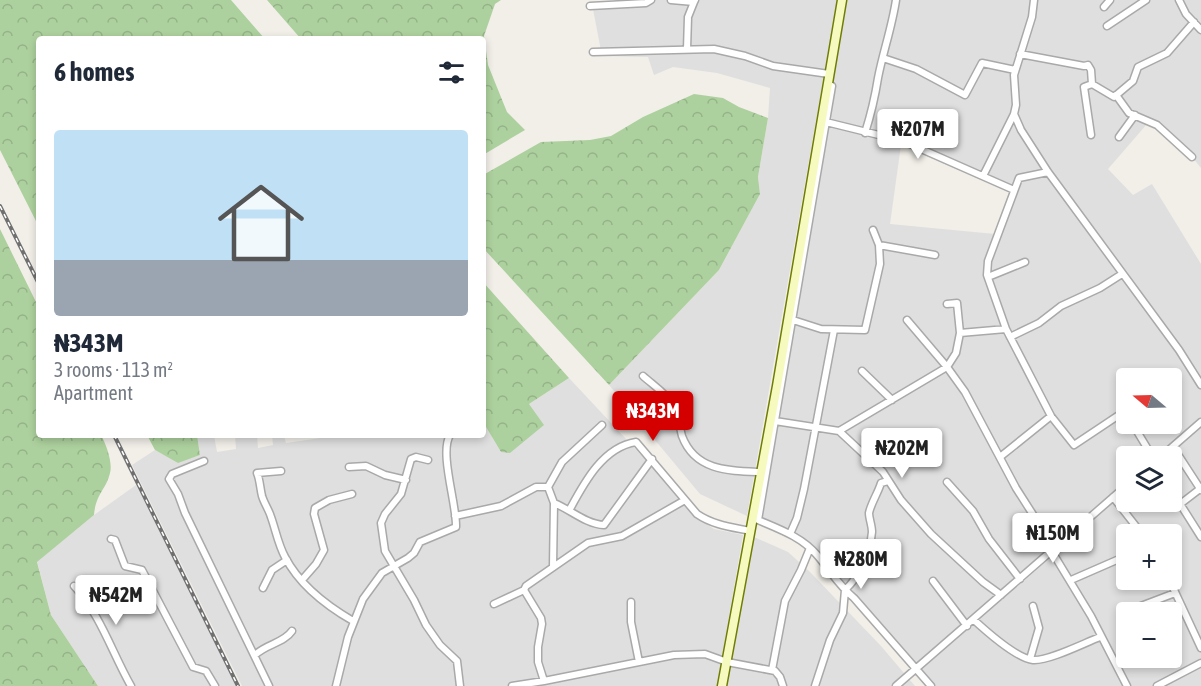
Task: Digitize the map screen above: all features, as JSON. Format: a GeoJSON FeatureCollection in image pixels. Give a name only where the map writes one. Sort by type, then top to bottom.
{"type":"FeatureCollection","features":[{"type":"Feature","properties":{"kind":"main road"},"geometry":{"type":"LineString","coordinates":[[722,686],[777,386],[829,74],[844,0]]}},
{"type":"Feature","properties":{"kind":"street"},"geometry":{"type":"LineString","coordinates":[[591,6],[646,3],[651,0]]}},
{"type":"Feature","properties":{"kind":"street"},"geometry":{"type":"LineString","coordinates":[[671,0],[695,1],[688,17],[687,49]]}},
{"type":"Feature","properties":{"kind":"street"},"geometry":{"type":"LineString","coordinates":[[844,0],[826,122],[758,520],[790,534],[816,553],[844,590],[854,598],[931,686]]}},
{"type":"Feature","properties":{"kind":"street"},"geometry":{"type":"LineString","coordinates":[[865,133],[896,0]]}},
{"type":"Feature","properties":{"kind":"street"},"geometry":{"type":"LineString","coordinates":[[983,176],[1014,114],[1016,105],[1014,75],[1032,17],[1034,0]]}},
{"type":"Feature","properties":{"kind":"street"},"geometry":{"type":"LineString","coordinates":[[1104,7],[1110,0]]}},
{"type":"Feature","properties":{"kind":"street"},"geometry":{"type":"LineString","coordinates":[[1107,26],[1146,0]]}},
{"type":"Feature","properties":{"kind":"street"},"geometry":{"type":"LineString","coordinates":[[1179,0],[1186,14],[1201,30]]}},
{"type":"Feature","properties":{"kind":"street"},"geometry":{"type":"LineString","coordinates":[[1092,84],[1114,97],[1132,81],[1138,67],[1167,53],[1194,22]]}},
{"type":"Feature","properties":{"kind":"street"},"geometry":{"type":"LineString","coordinates":[[593,52],[714,49],[745,56],[773,66],[829,74]]}},
{"type":"Feature","properties":{"kind":"street"},"geometry":{"type":"LineString","coordinates":[[1020,54],[1084,66],[1088,64],[1092,84]]}},
{"type":"Feature","properties":{"kind":"street"},"geometry":{"type":"LineString","coordinates":[[883,58],[916,69],[965,95],[982,63],[1015,70]]}},
{"type":"Feature","properties":{"kind":"street"},"geometry":{"type":"LineString","coordinates":[[1091,135],[1084,87],[1092,84]]}},
{"type":"Feature","properties":{"kind":"street"},"geometry":{"type":"LineString","coordinates":[[1116,95],[1129,112],[1157,125],[1192,157]]}},
{"type":"Feature","properties":{"kind":"street"},"geometry":{"type":"LineString","coordinates":[[1014,114],[1021,130],[1048,172],[1179,350],[1201,385]]}},
{"type":"Feature","properties":{"kind":"street"},"geometry":{"type":"LineString","coordinates":[[1119,137],[1135,116]]}},
{"type":"Feature","properties":{"kind":"street"},"geometry":{"type":"LineString","coordinates":[[826,122],[903,141],[1014,190]]}},
{"type":"Feature","properties":{"kind":"street"},"geometry":{"type":"LineString","coordinates":[[1048,172],[1019,177],[988,261],[988,277],[1010,337],[1051,416],[1074,445],[1116,417]]}},
{"type":"Feature","properties":{"kind":"street"},"geometry":{"type":"LineString","coordinates":[[793,320],[834,330],[865,330],[880,264],[879,244],[873,230]]}},
{"type":"Feature","properties":{"kind":"street"},"geometry":{"type":"LineString","coordinates":[[879,244],[935,255]]}},
{"type":"Feature","properties":{"kind":"street"},"geometry":{"type":"LineString","coordinates":[[988,277],[1025,262]]}},
{"type":"Feature","properties":{"kind":"street"},"geometry":{"type":"LineString","coordinates":[[1010,337],[1039,323],[1061,306],[1100,288],[1122,274]]}},
{"type":"Feature","properties":{"kind":"street"},"geometry":{"type":"LineString","coordinates":[[776,421],[839,430],[947,367],[956,352],[960,333],[957,303],[947,304]]}},
{"type":"Feature","properties":{"kind":"street"},"geometry":{"type":"LineString","coordinates":[[907,320],[965,392],[1016,488],[1046,535]]}},
{"type":"Feature","properties":{"kind":"street"},"geometry":{"type":"LineString","coordinates":[[960,333],[1006,329]]}},
{"type":"Feature","properties":{"kind":"street"},"geometry":{"type":"LineString","coordinates":[[790,534],[797,518],[804,489],[834,330]]}},
{"type":"Feature","properties":{"kind":"street"},"geometry":{"type":"LineString","coordinates":[[862,371],[891,400]]}},
{"type":"Feature","properties":{"kind":"street"},"geometry":{"type":"LineString","coordinates":[[643,376],[672,402],[683,437],[698,459],[710,466],[729,471],[760,472]]}},
{"type":"Feature","properties":{"kind":"street"},"geometry":{"type":"LineString","coordinates":[[1000,457],[1051,416]]}},
{"type":"Feature","properties":{"kind":"street"},"geometry":{"type":"LineString","coordinates":[[1174,446],[1201,422]]}},
{"type":"Feature","properties":{"kind":"street"},"geometry":{"type":"LineString","coordinates":[[553,566],[554,503],[548,487],[562,462],[602,425]]}},
{"type":"Feature","properties":{"kind":"street"},"geometry":{"type":"LineString","coordinates":[[839,430],[883,472],[901,500],[931,534],[983,582],[1001,595]]}},
{"type":"Feature","properties":{"kind":"street"},"geometry":{"type":"LineString","coordinates":[[336,686],[353,621],[370,588],[382,573],[414,553],[420,542],[456,527],[450,496],[446,442],[448,438]]}},
{"type":"Feature","properties":{"kind":"street"},"geometry":{"type":"LineString","coordinates":[[570,509],[595,467],[626,444],[636,442],[696,514],[707,520],[750,531]]}},
{"type":"Feature","properties":{"kind":"street"},"geometry":{"type":"LineString","coordinates":[[428,460],[411,459],[401,494],[385,514],[381,523],[385,550],[426,625],[440,645],[457,661],[460,686]]}},
{"type":"Feature","properties":{"kind":"street"},"geometry":{"type":"LineString","coordinates":[[554,503],[570,509],[588,522],[604,525],[652,459]]}},
{"type":"Feature","properties":{"kind":"street"},"geometry":{"type":"LineString","coordinates":[[1182,460],[1201,489],[1182,503]]}},
{"type":"Feature","properties":{"kind":"street"},"geometry":{"type":"LineString","coordinates":[[204,461],[172,474],[170,479],[184,513],[269,686]]}},
{"type":"Feature","properties":{"kind":"street"},"geometry":{"type":"LineString","coordinates":[[349,467],[366,466],[385,475],[406,480]]}},
{"type":"Feature","properties":{"kind":"street"},"geometry":{"type":"LineString","coordinates":[[280,471],[257,473],[264,502],[286,560],[302,580],[326,603],[353,621]]}},
{"type":"Feature","properties":{"kind":"street"},"geometry":{"type":"LineString","coordinates":[[844,590],[850,586],[864,562],[872,534],[869,516],[881,483],[888,481]]}},
{"type":"Feature","properties":{"kind":"street"},"geometry":{"type":"LineString","coordinates":[[947,482],[973,511],[989,539],[1020,579]]}},
{"type":"Feature","properties":{"kind":"street"},"geometry":{"type":"LineString","coordinates":[[455,516],[494,508],[536,487],[548,487]]}},
{"type":"Feature","properties":{"kind":"street"},"geometry":{"type":"LineString","coordinates":[[302,580],[316,564],[324,550],[314,514],[315,508],[328,500],[352,494]]}},
{"type":"Feature","properties":{"kind":"street"},"geometry":{"type":"LineString","coordinates":[[896,686],[1116,494]]}},
{"type":"Feature","properties":{"kind":"street"},"geometry":{"type":"LineString","coordinates":[[1113,497],[1134,524]]}},
{"type":"Feature","properties":{"kind":"street"},"geometry":{"type":"LineString","coordinates":[[494,604],[524,590],[553,566],[571,557],[588,543],[622,536],[685,500]]}},
{"type":"Feature","properties":{"kind":"street"},"geometry":{"type":"LineString","coordinates":[[1182,509],[1200,535]]}},
{"type":"Feature","properties":{"kind":"street"},"geometry":{"type":"LineString","coordinates":[[111,539],[115,540],[125,566],[142,570],[193,667],[206,671],[215,686]]}},
{"type":"Feature","properties":{"kind":"street"},"geometry":{"type":"LineString","coordinates":[[772,670],[785,601],[810,548]]}},
{"type":"Feature","properties":{"kind":"street"},"geometry":{"type":"LineString","coordinates":[[1051,550],[1071,580],[1127,686]]}},
{"type":"Feature","properties":{"kind":"street"},"geometry":{"type":"LineString","coordinates":[[263,588],[272,570],[286,560]]}},
{"type":"Feature","properties":{"kind":"street"},"geometry":{"type":"LineString","coordinates":[[1071,580],[1116,560]]}},
{"type":"Feature","properties":{"kind":"street"},"geometry":{"type":"LineString","coordinates":[[933,580],[967,626]]}},
{"type":"Feature","properties":{"kind":"street"},"geometry":{"type":"LineString","coordinates":[[74,586],[105,630],[131,686]]}},
{"type":"Feature","properties":{"kind":"street"},"geometry":{"type":"LineString","coordinates":[[524,590],[541,618],[538,662],[544,681]]}},
{"type":"Feature","properties":{"kind":"street"},"geometry":{"type":"LineString","coordinates":[[815,686],[830,640],[843,613],[844,590]]}},
{"type":"Feature","properties":{"kind":"street"},"geometry":{"type":"LineString","coordinates":[[1174,590],[1201,648]]}},
{"type":"Feature","properties":{"kind":"street"},"geometry":{"type":"LineString","coordinates":[[1151,602],[1175,593]]}},
{"type":"Feature","properties":{"kind":"street"},"geometry":{"type":"LineString","coordinates":[[631,602],[631,622],[639,662]]}},
{"type":"Feature","properties":{"kind":"street"},"geometry":{"type":"LineString","coordinates":[[1030,659],[1038,628],[1033,606]]}},
{"type":"Feature","properties":{"kind":"street"},"geometry":{"type":"LineString","coordinates":[[974,620],[1005,644],[1030,659],[1041,659],[1101,637]]}},
{"type":"Feature","properties":{"kind":"street"},"geometry":{"type":"LineString","coordinates":[[255,655],[267,645],[288,636],[292,631]]}},
{"type":"Feature","properties":{"kind":"street"},"geometry":{"type":"LineString","coordinates":[[512,686],[530,685],[674,655],[695,653],[716,656],[727,662],[776,671],[783,686]]}},
{"type":"Feature","properties":{"kind":"street"},"geometry":{"type":"LineString","coordinates":[[1156,686],[1201,663]]}},
{"type":"Feature","properties":{"kind":"shaded area"},"geometry":{"type":"Polygon","coordinates":[[[631,0],[837,0],[747,516],[700,494],[609,385],[719,270],[760,194],[758,177],[768,118],[770,88],[717,73],[673,67],[654,75],[648,57],[602,56],[593,9],[631,0]]]}},
{"type":"Feature","properties":{"kind":"shaded area"},"geometry":{"type":"Polygon","coordinates":[[[846,0],[1201,0],[1201,168],[1179,141],[1147,124],[1108,169],[1133,195],[1152,184],[1201,264],[1201,686],[931,686],[816,553],[790,534],[758,520],[846,0]],[[901,145],[890,224],[995,234],[1009,192],[901,145]]]}},
{"type":"Feature","properties":{"kind":"shaded area"},"geometry":{"type":"Polygon","coordinates":[[[569,378],[656,471],[694,516],[714,529],[743,535],[717,686],[242,686],[132,465],[155,450],[178,462],[200,455],[197,438],[215,438],[217,452],[236,449],[235,438],[257,438],[258,448],[273,445],[272,438],[285,438],[286,443],[321,438],[486,438],[486,427],[501,452],[529,404],[569,378]]]}},
{"type":"Feature","properties":{"kind":"shaded area"},"geometry":{"type":"Polygon","coordinates":[[[136,485],[236,686],[98,686],[51,615],[37,561],[136,485]]]}},
{"type":"Feature","properties":{"kind":"shaded area"},"geometry":{"type":"Polygon","coordinates":[[[754,537],[788,552],[810,572],[881,646],[915,686],[727,686],[754,537]]]}},
{"type":"Feature","properties":{"kind":"green space"},"geometry":{"type":"Polygon","coordinates":[[[0,0],[231,0],[262,36],[36,36],[36,221],[0,150],[0,0]]]}},
{"type":"Feature","properties":{"kind":"green space"},"geometry":{"type":"Polygon","coordinates":[[[267,0],[501,0],[495,4],[484,36],[298,36],[267,0]]]}},
{"type":"Feature","properties":{"kind":"green space"},"geometry":{"type":"Polygon","coordinates":[[[486,50],[488,65],[507,112],[525,130],[486,153],[486,50]]]}},
{"type":"Feature","properties":{"kind":"green space"},"geometry":{"type":"Polygon","coordinates":[[[694,94],[723,98],[768,118],[758,177],[760,194],[719,270],[609,385],[486,251],[486,173],[541,142],[590,140],[611,136],[643,117],[694,94]]]}},
{"type":"Feature","properties":{"kind":"green space"},"geometry":{"type":"Polygon","coordinates":[[[0,229],[36,302],[36,438],[102,438],[111,469],[94,515],[37,562],[51,615],[98,686],[0,686],[0,229]]]}},
{"type":"Feature","properties":{"kind":"green space"},"geometry":{"type":"Polygon","coordinates":[[[486,285],[569,378],[529,404],[544,425],[510,453],[501,452],[486,427],[486,285]]]}},
{"type":"Feature","properties":{"kind":"green space"},"geometry":{"type":"Polygon","coordinates":[[[149,438],[197,438],[200,455],[178,463],[155,450],[149,438]]]}},
{"type":"Feature","properties":{"kind":"railway"},"geometry":{"type":"LineString","coordinates":[[0,206],[36,278]]}},
{"type":"Feature","properties":{"kind":"railway"},"geometry":{"type":"LineString","coordinates":[[115,438],[238,686]]}}]}
